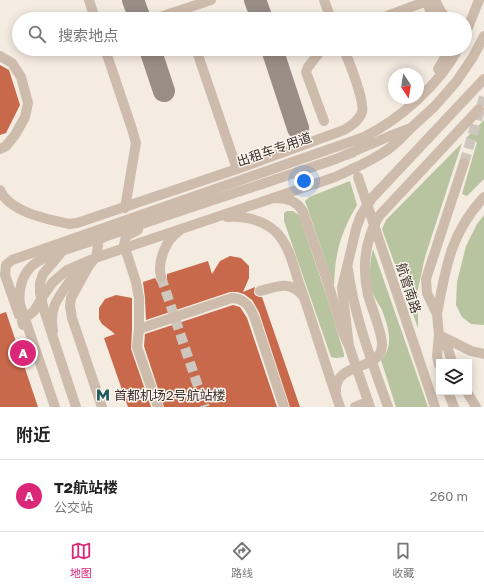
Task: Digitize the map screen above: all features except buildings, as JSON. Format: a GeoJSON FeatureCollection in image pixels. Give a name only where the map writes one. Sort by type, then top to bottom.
{"type":"FeatureCollection","features":[{"type":"Feature","properties":{"kind":"street"},"geometry":{"type":"LineString","coordinates":[[89,0],[93,12]]}},
{"type":"Feature","properties":{"kind":"street"},"geometry":{"type":"LineString","coordinates":[[189,12],[211,0]]}},
{"type":"Feature","properties":{"kind":"street"},"geometry":{"type":"LineString","coordinates":[[324,0],[328,12]]}},
{"type":"Feature","properties":{"kind":"street"},"geometry":{"type":"LineString","coordinates":[[397,12],[429,0]]}},
{"type":"Feature","properties":{"kind":"street"},"geometry":{"type":"LineString","coordinates":[[429,0],[431,12]]}},
{"type":"Feature","properties":{"kind":"street"},"geometry":{"type":"LineString","coordinates":[[429,0],[441,12]]}},
{"type":"Feature","properties":{"kind":"street"},"geometry":{"type":"LineString","coordinates":[[472,17],[479,0]]}},
{"type":"Feature","properties":{"kind":"street"},"geometry":{"type":"LineString","coordinates":[[22,322],[34,311],[45,293],[62,273],[95,258],[335,177],[392,148],[437,104],[456,82],[473,57],[484,36]]}},
{"type":"Feature","properties":{"kind":"street"},"geometry":{"type":"LineString","coordinates":[[0,56],[12,63],[21,77],[28,103],[25,117],[15,134],[6,146],[0,149]]}},
{"type":"Feature","properties":{"kind":"street"},"geometry":{"type":"LineString","coordinates":[[107,56],[136,143],[125,208]]}},
{"type":"Feature","properties":{"kind":"street"},"geometry":{"type":"LineString","coordinates":[[198,56],[237,169]]}},
{"type":"Feature","properties":{"kind":"street"},"geometry":{"type":"LineString","coordinates":[[317,56],[306,72],[324,121]]}},
{"type":"Feature","properties":{"kind":"street"},"geometry":{"type":"LineString","coordinates":[[0,190],[2,196],[9,203],[19,209],[69,224],[77,223],[237,169],[344,130],[358,119],[362,112],[362,102],[346,56]]}},
{"type":"Feature","properties":{"kind":"street"},"geometry":{"type":"LineString","coordinates":[[424,84],[437,70],[445,56]]}},
{"type":"Feature","properties":{"kind":"street"},"geometry":{"type":"LineString","coordinates":[[52,407],[5,275],[6,268],[10,262],[48,246],[348,146],[374,132],[405,110],[435,80],[450,63],[454,56]]}},
{"type":"Feature","properties":{"kind":"street"},"geometry":{"type":"LineString","coordinates":[[349,346],[342,288],[343,278],[348,267],[351,245],[361,215],[368,203],[384,185],[484,80]]}},
{"type":"Feature","properties":{"kind":"street","name":"出租车专用道"},"geometry":{"type":"LineString","coordinates":[[140,215],[168,199],[350,136],[389,115],[403,104]]}},
{"type":"Feature","properties":{"kind":"street"},"geometry":{"type":"LineString","coordinates":[[336,396],[337,382],[341,376],[348,370],[374,361],[382,350],[382,340],[368,295],[365,276],[365,262],[370,237],[379,216],[481,106]]}},
{"type":"Feature","properties":{"kind":"street"},"geometry":{"type":"LineString","coordinates":[[56,407],[22,311],[20,294],[24,278],[30,267],[41,259],[173,213],[336,160],[414,126]]}},
{"type":"Feature","properties":{"kind":"street"},"geometry":{"type":"LineString","coordinates":[[437,314],[427,294],[426,279],[464,163]]}},
{"type":"Feature","properties":{"kind":"street","name":"航管南路"},"geometry":{"type":"LineString","coordinates":[[358,177],[435,407]]}},
{"type":"Feature","properties":{"kind":"street"},"geometry":{"type":"LineString","coordinates":[[438,359],[439,335],[437,314],[452,247],[457,234],[469,215],[484,197]]}},
{"type":"Feature","properties":{"kind":"street"},"geometry":{"type":"LineString","coordinates":[[273,198],[290,200],[298,204],[303,212],[328,283],[342,333],[349,346],[369,405],[355,407]]}},
{"type":"Feature","properties":{"kind":"street"},"geometry":{"type":"LineString","coordinates":[[158,407],[138,350],[140,306],[138,289],[124,241],[126,236],[173,213]]}},
{"type":"Feature","properties":{"kind":"street"},"geometry":{"type":"LineString","coordinates":[[102,407],[72,318],[70,306],[71,298],[88,267],[97,255],[98,243],[100,239],[104,236],[127,228],[134,219],[140,215]]}},
{"type":"Feature","properties":{"kind":"street"},"geometry":{"type":"LineString","coordinates":[[205,221],[225,217],[257,220],[274,230],[281,239],[287,250],[305,298],[340,407]]}},
{"type":"Feature","properties":{"kind":"street"},"geometry":{"type":"LineString","coordinates":[[161,277],[160,265],[167,245],[171,238],[184,228]]}},
{"type":"Feature","properties":{"kind":"street"},"geometry":{"type":"LineString","coordinates":[[64,251],[52,262],[43,274],[40,283],[40,293],[76,407]]}},
{"type":"Feature","properties":{"kind":"street"},"geometry":{"type":"LineString","coordinates":[[76,407],[57,346],[52,318],[54,305],[59,295],[81,267],[95,258]]}},
{"type":"Feature","properties":{"kind":"street"},"geometry":{"type":"LineString","coordinates":[[348,267],[355,307],[374,369],[388,407]]}},
{"type":"Feature","properties":{"kind":"street"},"geometry":{"type":"LineString","coordinates":[[260,291],[280,285],[295,288],[305,298]]}},
{"type":"Feature","properties":{"kind":"street"},"geometry":{"type":"LineString","coordinates":[[139,329],[232,298],[242,300],[250,308],[255,319],[284,407]]}},
{"type":"Feature","properties":{"kind":"street"},"geometry":{"type":"LineString","coordinates":[[439,335],[471,351],[484,354]]}},
{"type":"Feature","properties":{"kind":"street"},"geometry":{"type":"LineString","coordinates":[[439,335],[448,349],[451,359]]}},
{"type":"Feature","properties":{"kind":"street"},"geometry":{"type":"LineString","coordinates":[[324,356],[334,369],[348,370]]}},
{"type":"Feature","properties":{"kind":"street"},"geometry":{"type":"LineString","coordinates":[[449,395],[454,407]]}},
{"type":"Feature","properties":{"kind":"street"},"geometry":{"type":"LineString","coordinates":[[469,395],[476,407]]}},
{"type":"Feature","properties":{"kind":"green space"},"geometry":{"type":"Polygon","coordinates":[[[484,120],[484,179],[467,196],[462,194],[477,142],[466,138],[484,120]]]}},
{"type":"Feature","properties":{"kind":"green space"},"geometry":{"type":"Polygon","coordinates":[[[462,143],[425,257],[418,289],[418,328],[382,229],[386,220],[462,143]]]}},
{"type":"Feature","properties":{"kind":"green space"},"geometry":{"type":"Polygon","coordinates":[[[350,181],[357,205],[346,225],[337,254],[334,286],[305,201],[309,197],[350,181]]]}},
{"type":"Feature","properties":{"kind":"green space"},"geometry":{"type":"Polygon","coordinates":[[[287,211],[293,211],[299,215],[327,297],[344,357],[331,357],[284,221],[284,213],[287,211]]]}},
{"type":"Feature","properties":{"kind":"green space"},"geometry":{"type":"Polygon","coordinates":[[[484,215],[484,325],[471,324],[462,317],[456,305],[457,282],[466,246],[477,224],[484,215]]]}},
{"type":"Feature","properties":{"kind":"green space"},"geometry":{"type":"Polygon","coordinates":[[[373,249],[428,407],[396,407],[381,360],[388,348],[389,335],[384,315],[372,289],[370,268],[373,249]]]}},
{"type":"Feature","properties":{"kind":"taxiway"},"geometry":{"type":"LineString","coordinates":[[133,0],[137,12]]}},
{"type":"Feature","properties":{"kind":"taxiway"},"geometry":{"type":"LineString","coordinates":[[255,0],[259,12]]}},
{"type":"Feature","properties":{"kind":"taxiway"},"geometry":{"type":"LineString","coordinates":[[152,56],[164,91]]}},
{"type":"Feature","properties":{"kind":"taxiway"},"geometry":{"type":"LineString","coordinates":[[274,56],[298,128]]}},
{"type":"Feature","properties":{"kind":"tunnel"},"geometry":{"type":"LineString","coordinates":[[464,163],[484,97]]}},
{"type":"Feature","properties":{"kind":"tunnel"},"geometry":{"type":"LineString","coordinates":[[348,149],[358,176]]}},
{"type":"Feature","properties":{"kind":"tunnel"},"geometry":{"type":"LineString","coordinates":[[161,277],[205,407]]}},
{"type":"Feature","properties":{"kind":"place","name":"T2航站楼"},"geometry":{"type":"Point","coordinates":[23,353]}},
{"type":"Feature","properties":{"kind":"place","name":"首都机场2号航站楼"},"geometry":{"type":"Point","coordinates":[103,395]}}]}
